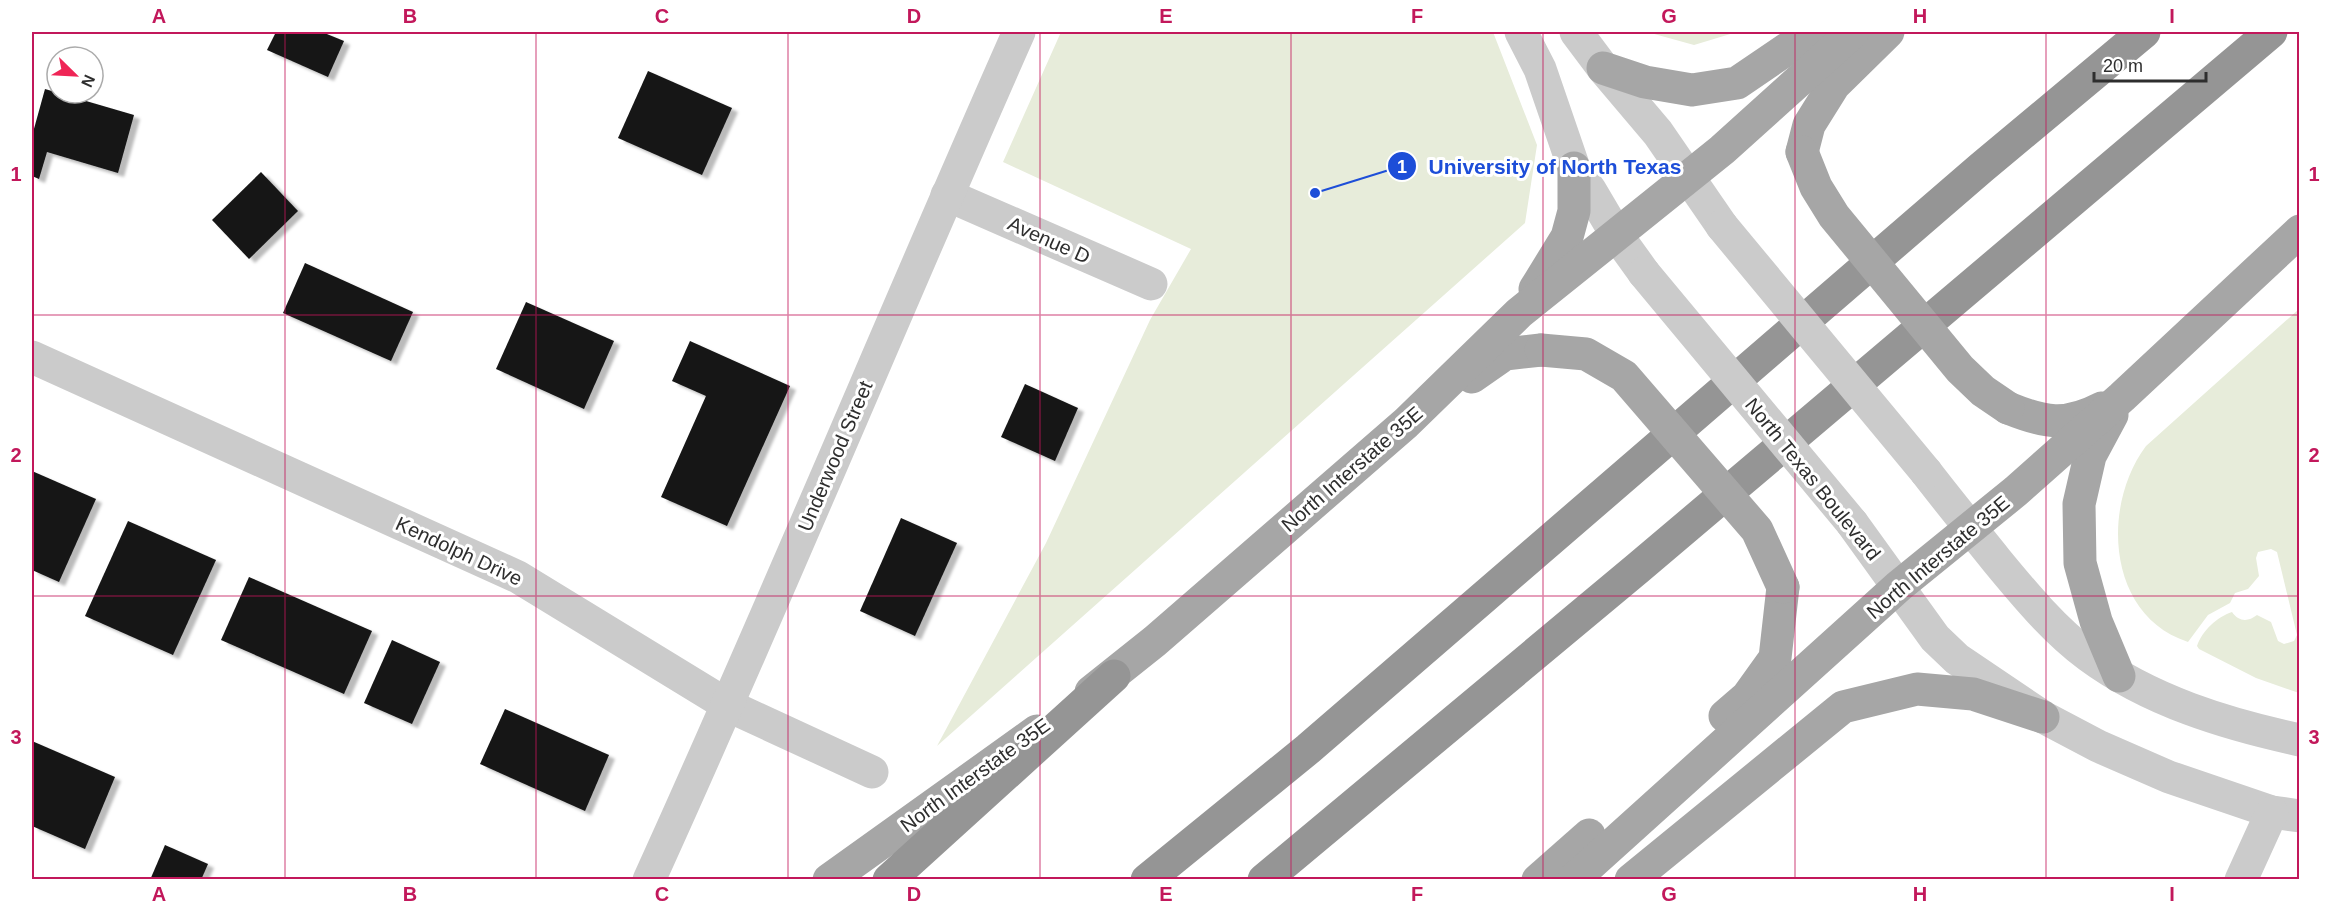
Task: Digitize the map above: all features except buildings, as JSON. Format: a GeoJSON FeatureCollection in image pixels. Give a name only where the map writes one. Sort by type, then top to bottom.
{"type":"FeatureCollection","features":[{"type":"Feature","properties":{"kind":"highway"},"geometry":{"type":"LineString","coordinates":[[1147,879],[1308,749],[1954,191],[2144,32]]}},
{"type":"Feature","properties":{"kind":"highway"},"geometry":{"type":"LineString","coordinates":[[1264,879],[1638,568],[2271,32]]}},
{"type":"Feature","properties":{"kind":"highway"},"geometry":{"type":"LineString","coordinates":[[889,879],[1114,676]]}},
{"type":"Feature","properties":{"kind":"main road"},"geometry":{"type":"LineString","coordinates":[[1603,68],[1645,82],[1692,90],[1737,83],[1812,32]]}},
{"type":"Feature","properties":{"kind":"main road","name":"North Interstate 35E"},"geometry":{"type":"LineString","coordinates":[[829,879],[1114,676],[1406,423],[1519,313],[1722,150],[1853,32]]}},
{"type":"Feature","properties":{"kind":"main road"},"geometry":{"type":"LineString","coordinates":[[1888,32],[1834,85],[1809,125],[1802,152],[1816,188],[1834,216],[1960,369],[1983,391],[2008,408],[2035,419],[2062,421],[2087,416],[2122,397]]}},
{"type":"Feature","properties":{"kind":"main road"},"geometry":{"type":"LineString","coordinates":[[1519,313],[1567,237],[1574,211],[1574,168]]}},
{"type":"Feature","properties":{"kind":"main road","name":"North Interstate 35E"},"geometry":{"type":"LineString","coordinates":[[1573,879],[1899,586],[1970,529],[2122,397],[2300,231]]}},
{"type":"Feature","properties":{"kind":"main road"},"geometry":{"type":"LineString","coordinates":[[1406,423],[1505,354],[1541,350],[1586,354],[1624,376],[1757,530],[1783,587],[1775,658],[1747,697],[1538,879]]}},
{"type":"Feature","properties":{"kind":"main road"},"geometry":{"type":"LineString","coordinates":[[2119,676],[2096,621],[2080,563],[2079,504],[2090,456],[2122,397]]}},
{"type":"Feature","properties":{"kind":"main road"},"geometry":{"type":"LineString","coordinates":[[1631,879],[1843,707],[1917,689],[1973,694],[2043,717]]}},
{"type":"Feature","properties":{"kind":"street","name":"Underwood Street"},"geometry":{"type":"LineString","coordinates":[[649,879],[729,706],[946,195],[1018,32]]}},
{"type":"Feature","properties":{"kind":"street","name":"North Texas Boulevard"},"geometry":{"type":"LineString","coordinates":[[1521,32],[1540,69],[1574,168],[1616,234],[1644,273],[1852,523],[1935,638],[1957,660],[2043,717],[2098,746],[2169,777],[2286,814]]}},
{"type":"Feature","properties":{"kind":"street"},"geometry":{"type":"LineString","coordinates":[[1576,32],[1658,133],[1722,226],[1926,472],[2011,579],[2062,633],[2089,656],[2119,676],[2171,702],[2229,723],[2300,740]]}},
{"type":"Feature","properties":{"kind":"street","name":"Avenue D"},"geometry":{"type":"LineString","coordinates":[[946,195],[1151,284]]}},
{"type":"Feature","properties":{"kind":"street","name":"Kendolph Drive"},"geometry":{"type":"LineString","coordinates":[[32,357],[518,577],[729,706],[872,772]]}},
{"type":"Feature","properties":{"kind":"street"},"geometry":{"type":"LineString","coordinates":[[2241,879],[2286,814]]}},
{"type":"Feature","properties":{"kind":"green space"},"geometry":{"type":"Polygon","coordinates":[[[1061,32],[1493,32],[1537,145],[1525,223],[937,746],[1046,543],[1150,320],[1191,249],[1003,162],[1061,32]]]}},
{"type":"Feature","properties":{"kind":"green space"},"geometry":{"type":"Polygon","coordinates":[[[1647,32],[1737,32],[1694,45],[1647,32]]]}},
{"type":"Feature","properties":{"kind":"green space"},"geometry":{"type":"Polygon","coordinates":[[[2299,309],[2299,693],[2256,678],[2197,646],[2202,635],[2211,625],[2232,612],[2244,620],[2257,615],[2271,622],[2278,641],[2284,644],[2294,641],[2297,635],[2277,552],[2271,549],[2258,552],[2256,558],[2259,576],[2248,589],[2235,593],[2230,603],[2208,615],[2188,642],[2161,629],[2141,609],[2127,584],[2120,557],[2118,528],[2122,498],[2132,471],[2146,446],[2299,309]]]}},
{"type":"Feature","properties":{"kind":"place","name":"University of North Texas"},"geometry":{"type":"Point","coordinates":[1315,193]}}]}
